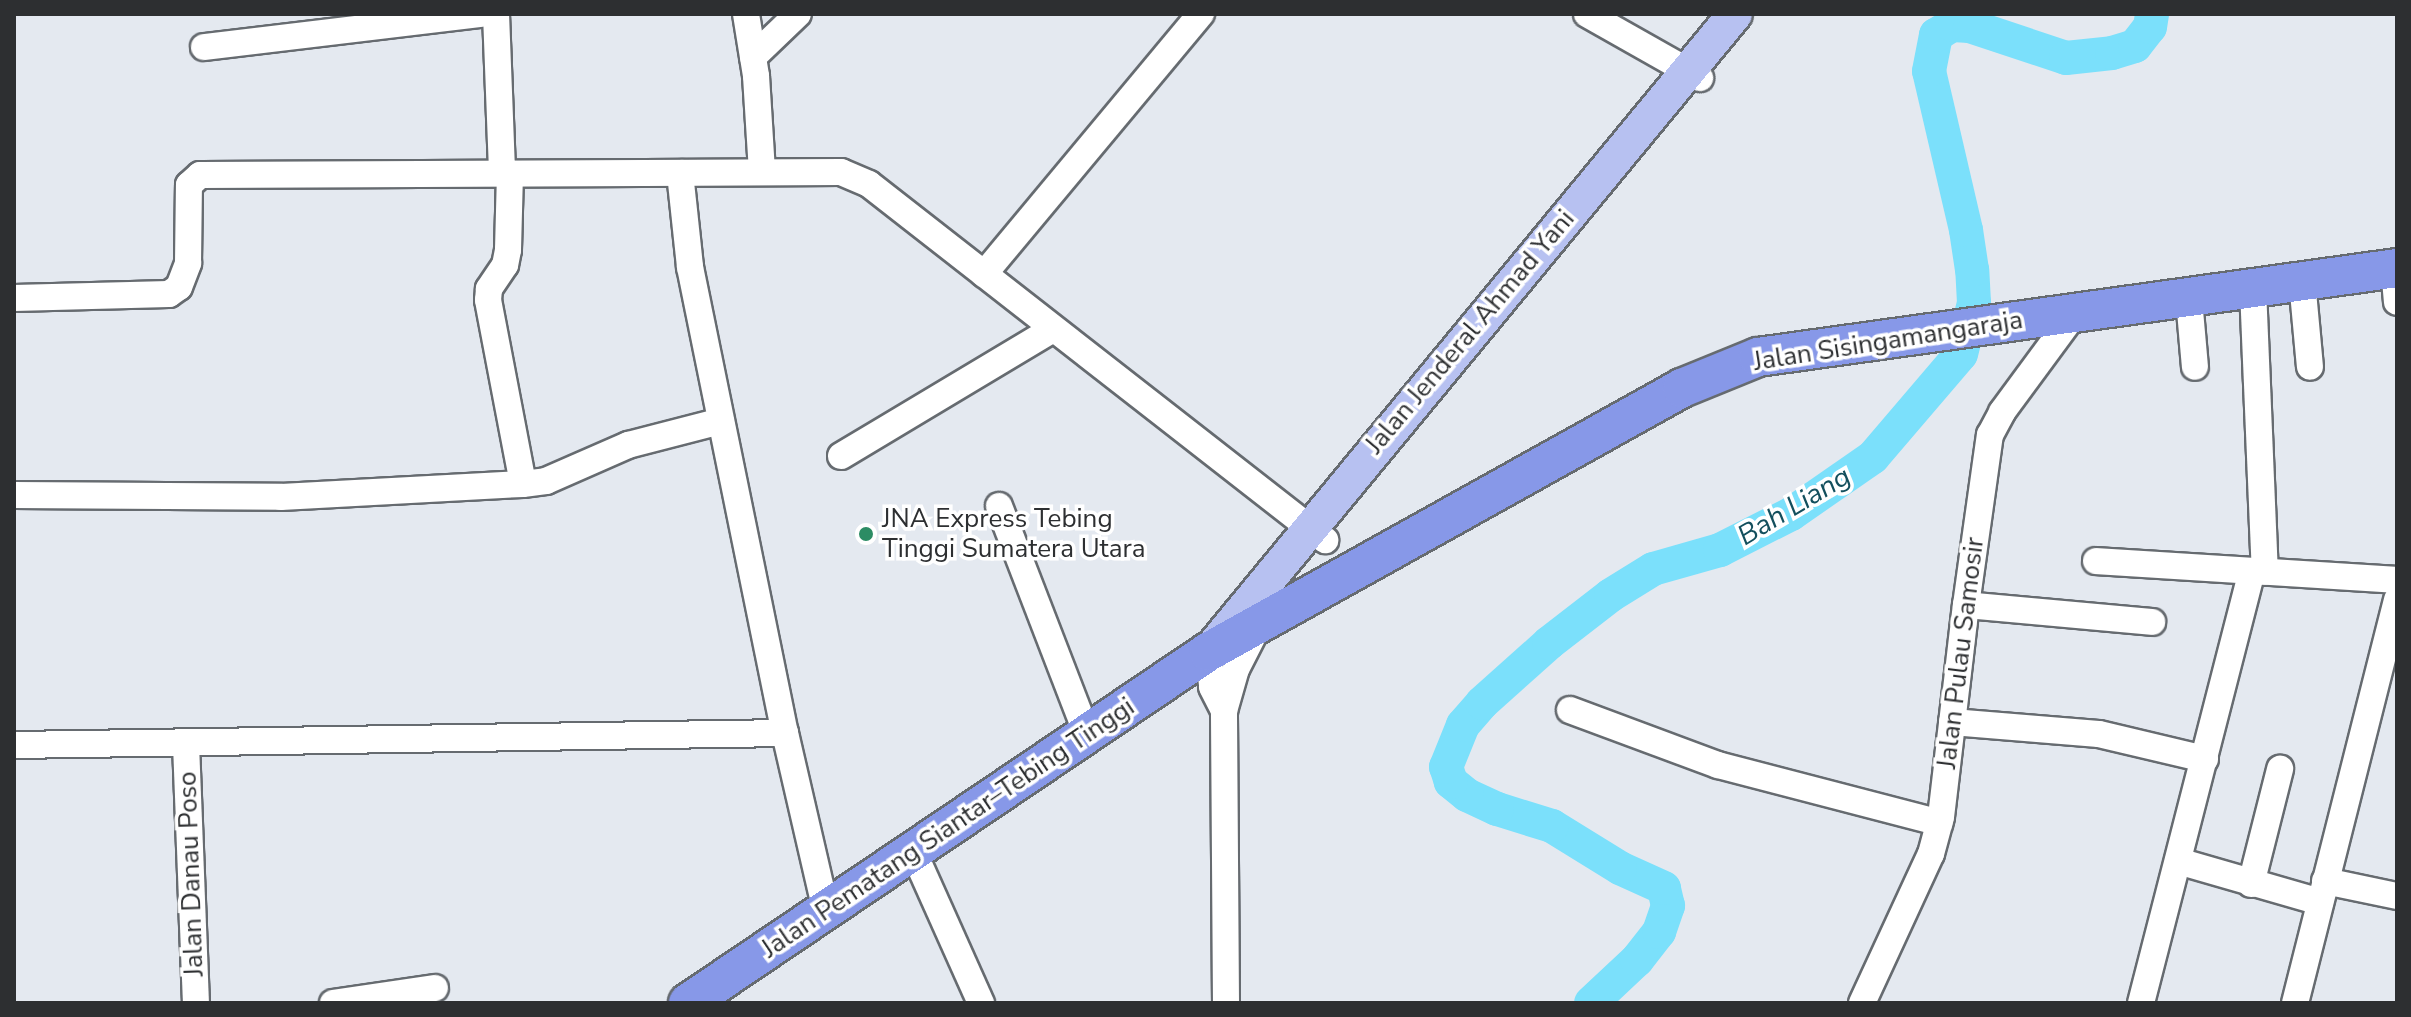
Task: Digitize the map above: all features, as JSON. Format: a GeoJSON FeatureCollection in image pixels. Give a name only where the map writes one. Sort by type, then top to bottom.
{"type":"FeatureCollection","features":[{"type":"Feature","properties":{"kind":"highway","name":"Jalan Sisingamangaraja"},"geometry":{"type":"LineString","coordinates":[[1208,652],[1682,388],[1758,357],[2302,281],[2396,279]]}},
{"type":"Feature","properties":{"kind":"highway","name":"Jalan Pematang Siantar–Tebing Tinggi"},"geometry":{"type":"LineString","coordinates":[[688,1003],[1208,652]]}},
{"type":"Feature","properties":{"kind":"main road","name":"Jalan Jenderal Ahmad Yani"},"geometry":{"type":"LineString","coordinates":[[1208,652],[1316,534],[1693,74],[1735,14]]}},
{"type":"Feature","properties":{"kind":"main road","name":"Jalan Jenderal Ahmad Yani"},"geometry":{"type":"LineString","coordinates":[[1693,74],[1751,14]]}},
{"type":"Feature","properties":{"kind":"main road","name":"Jalan Jenderal Ahmad Yani"},"geometry":{"type":"LineString","coordinates":[[1259,624],[1316,534]]}},
{"type":"Feature","properties":{"kind":"street"},"geometry":{"type":"LineString","coordinates":[[204,47],[481,14]]}},
{"type":"Feature","properties":{"kind":"street"},"geometry":{"type":"LineString","coordinates":[[496,14],[508,250],[505,265],[489,289],[488,300],[523,484]]}},
{"type":"Feature","properties":{"kind":"street"},"geometry":{"type":"LineString","coordinates":[[746,14],[753,57],[762,171]]}},
{"type":"Feature","properties":{"kind":"street"},"geometry":{"type":"LineString","coordinates":[[753,57],[798,14]]}},
{"type":"Feature","properties":{"kind":"street"},"geometry":{"type":"LineString","coordinates":[[984,274],[1201,14]]}},
{"type":"Feature","properties":{"kind":"street"},"geometry":{"type":"LineString","coordinates":[[1587,14],[1693,74]]}},
{"type":"Feature","properties":{"kind":"street"},"geometry":{"type":"LineString","coordinates":[[14,298],[169,294],[179,287],[185,275],[189,185],[200,175],[841,172],[858,177],[1316,534]]}},
{"type":"Feature","properties":{"kind":"street"},"geometry":{"type":"LineString","coordinates":[[680,173],[690,267],[785,733],[826,910]]}},
{"type":"Feature","properties":{"kind":"street"},"geometry":{"type":"LineString","coordinates":[[2302,281],[2310,367]]}},
{"type":"Feature","properties":{"kind":"street"},"geometry":{"type":"LineString","coordinates":[[2141,1003],[2258,572],[2253,289]]}},
{"type":"Feature","properties":{"kind":"street"},"geometry":{"type":"LineString","coordinates":[[2189,299],[2195,367]]}},
{"type":"Feature","properties":{"kind":"street","name":"Jalan Pulau Samosir"},"geometry":{"type":"LineString","coordinates":[[1862,1003],[1931,854],[1940,823],[1990,435],[2002,412],[2075,313]]}},
{"type":"Feature","properties":{"kind":"street"},"geometry":{"type":"LineString","coordinates":[[841,456],[1053,329]]}},
{"type":"Feature","properties":{"kind":"street"},"geometry":{"type":"LineString","coordinates":[[14,495],[281,497],[523,484],[546,481],[628,445],[721,421]]}},
{"type":"Feature","properties":{"kind":"street"},"geometry":{"type":"LineString","coordinates":[[999,506],[1087,734]]}},
{"type":"Feature","properties":{"kind":"street"},"geometry":{"type":"LineString","coordinates":[[2096,561],[2397,580]]}},
{"type":"Feature","properties":{"kind":"street"},"geometry":{"type":"LineString","coordinates":[[2295,1003],[2397,600]]}},
{"type":"Feature","properties":{"kind":"street"},"geometry":{"type":"LineString","coordinates":[[1966,605],[2152,622]]}},
{"type":"Feature","properties":{"kind":"street"},"geometry":{"type":"LineString","coordinates":[[1226,1003],[1224,711],[1236,669],[1259,624]]}},
{"type":"Feature","properties":{"kind":"street"},"geometry":{"type":"LineString","coordinates":[[1208,652],[1212,687],[1224,711]]}},
{"type":"Feature","properties":{"kind":"street"},"geometry":{"type":"LineString","coordinates":[[1570,710],[1718,765],[1940,823]]}},
{"type":"Feature","properties":{"kind":"street"},"geometry":{"type":"LineString","coordinates":[[1952,722],[2099,734],[2205,759]]}},
{"type":"Feature","properties":{"kind":"street"},"geometry":{"type":"LineString","coordinates":[[14,745],[785,733]]}},
{"type":"Feature","properties":{"kind":"street","name":"Jalan Danau Poso"},"geometry":{"type":"LineString","coordinates":[[186,744],[196,1003]]}},
{"type":"Feature","properties":{"kind":"street"},"geometry":{"type":"LineString","coordinates":[[2251,884],[2280,769]]}},
{"type":"Feature","properties":{"kind":"street"},"geometry":{"type":"LineString","coordinates":[[913,851],[981,1003]]}},
{"type":"Feature","properties":{"kind":"street"},"geometry":{"type":"LineString","coordinates":[[2178,861],[2251,884],[2397,896]]}},
{"type":"Feature","properties":{"kind":"street"},"geometry":{"type":"LineString","coordinates":[[333,1003],[435,988]]}},
{"type":"Feature","properties":{"kind":"waterway","name":"Bah Liang"},"geometry":{"type":"LineString","coordinates":[[1591,1003],[1637,960],[1659,932],[1668,906],[1664,888],[1620,868],[1552,826],[1497,809],[1467,795],[1451,782],[1446,767],[1463,725],[1482,703],[1549,643],[1611,595],[1653,569],[1720,550],[1791,514],[1873,457],[1961,354],[1974,303],[1972,270],[1966,230],[1929,71],[1936,35],[1952,25],[1970,26],[2066,58],[2112,53],[2135,46],[2150,27],[2152,14]]}},
{"type":"Feature","properties":{"kind":"place","name":"JNA Express Tebing Tinggi Sumatera Utara"},"geometry":{"type":"Point","coordinates":[866,534]}}]}
